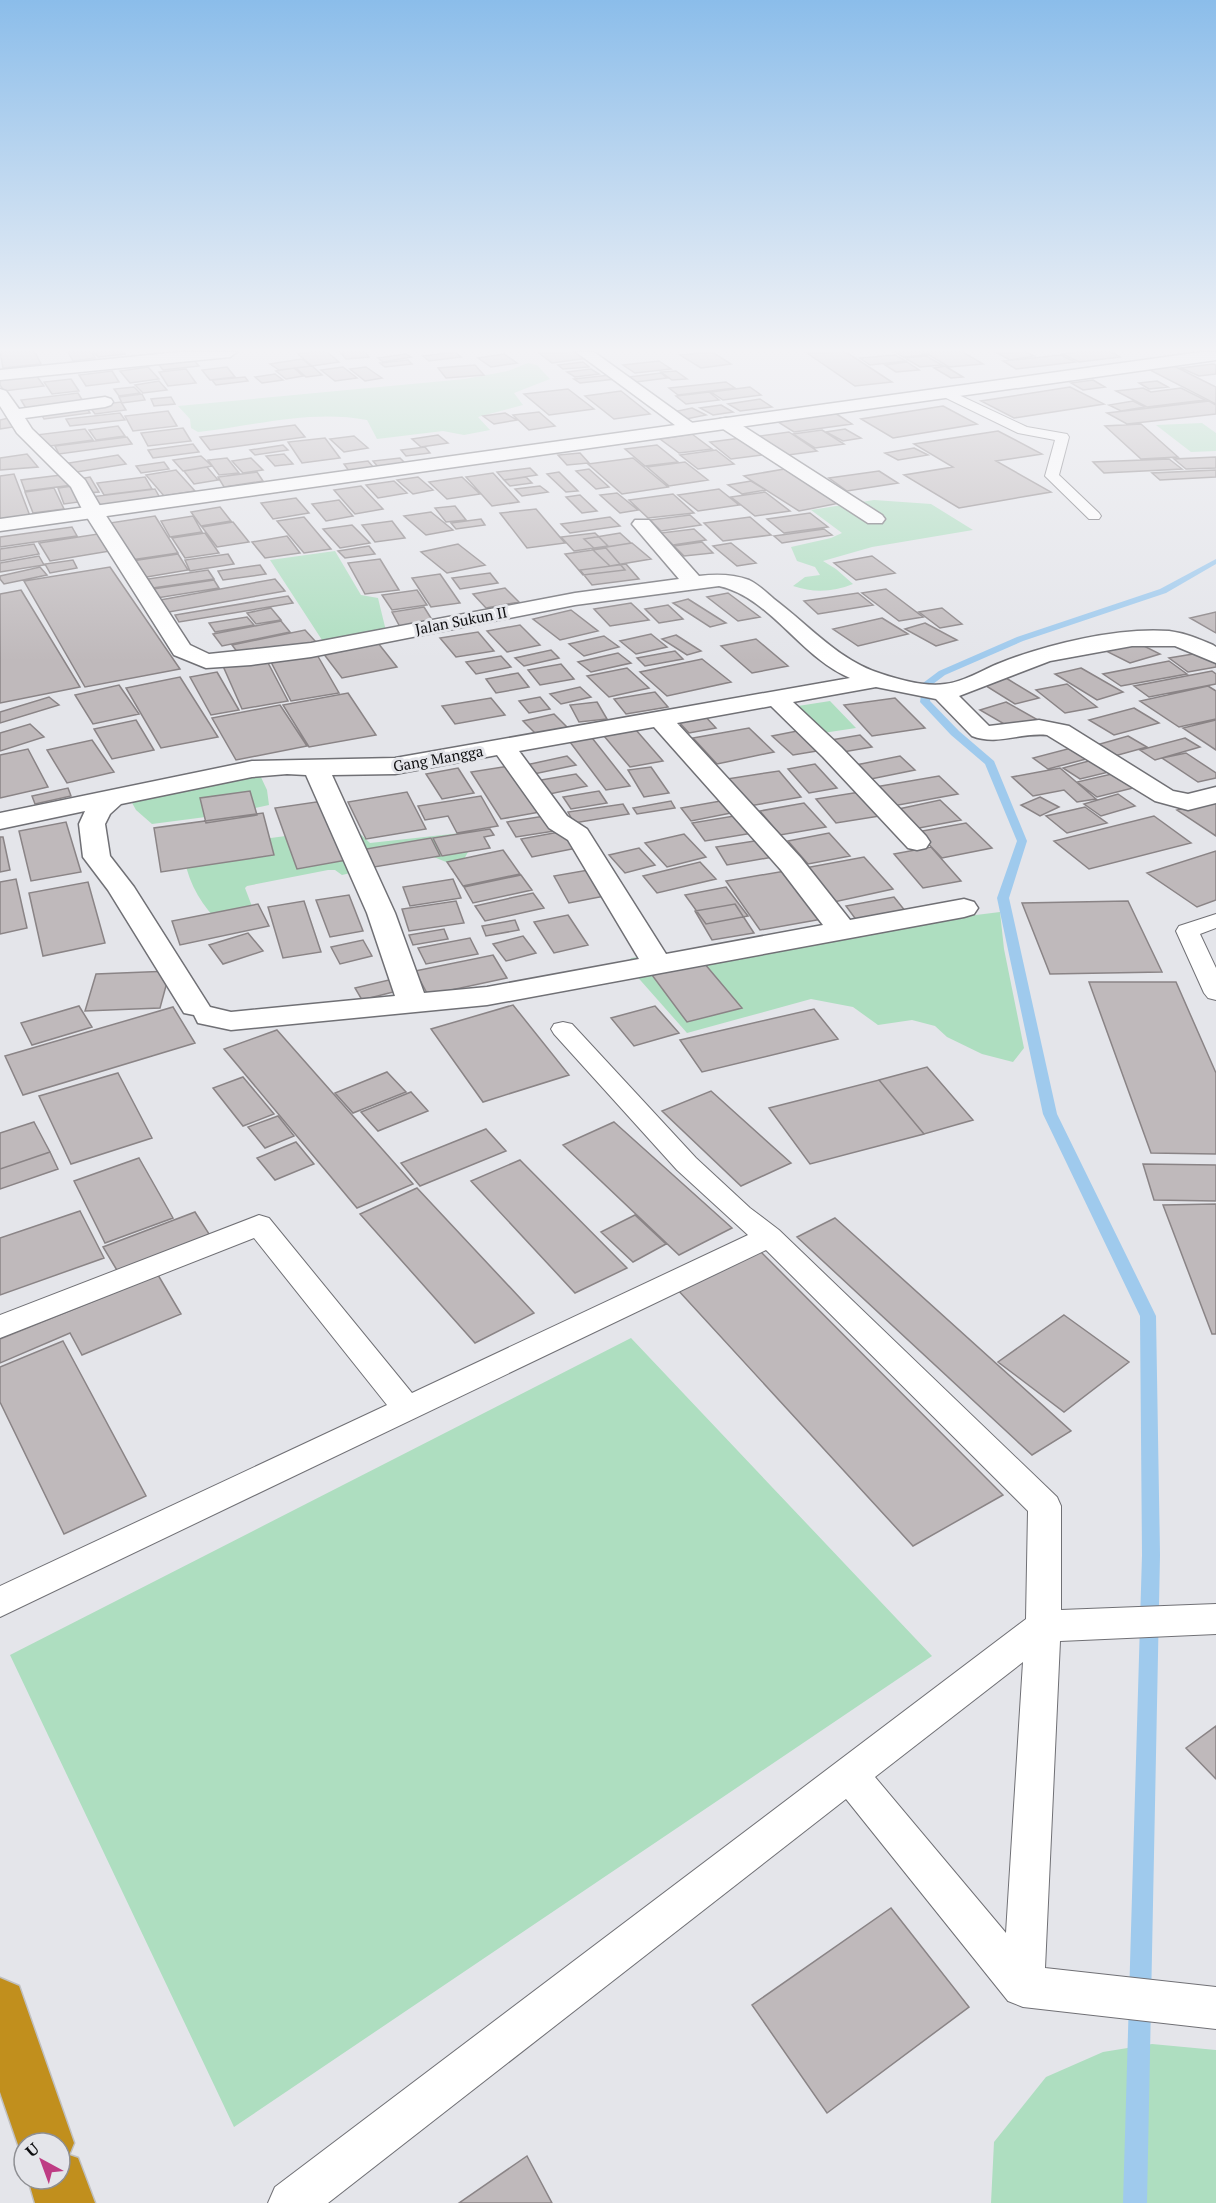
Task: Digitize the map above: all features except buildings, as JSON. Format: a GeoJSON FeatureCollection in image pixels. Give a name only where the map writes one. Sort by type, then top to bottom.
{"type":"FeatureCollection","features":[{"type":"Feature","properties":{"kind":"highway"},"geometry":{"type":"LineString","coordinates":[[0,2005],[41,2131]]}},
{"type":"Feature","properties":{"kind":"street","name":"Jalan Sukun II"},"geometry":{"type":"LineString","coordinates":[[49,455],[77,481],[93,511],[183,650],[206,661],[311,650],[575,599],[718,580],[743,585],[786,618],[828,656],[849,669],[876,680],[903,687],[938,692]]}},
{"type":"Feature","properties":{"kind":"street"},"geometry":{"type":"LineString","coordinates":[[0,525],[492,455]]}},
{"type":"Feature","properties":{"kind":"street"},"geometry":{"type":"LineString","coordinates":[[775,455],[875,519]]}},
{"type":"Feature","properties":{"kind":"street"},"geometry":{"type":"LineString","coordinates":[[642,524],[694,583]]}},
{"type":"Feature","properties":{"kind":"street"},"geometry":{"type":"LineString","coordinates":[[938,692],[968,686],[1028,660],[1136,639],[1156,638],[1185,641],[1216,656]]}},
{"type":"Feature","properties":{"kind":"street","name":"Gang Mangga"},"geometry":{"type":"LineString","coordinates":[[0,821],[111,800],[252,769],[273,766],[380,768],[876,680]]}},
{"type":"Feature","properties":{"kind":"street"},"geometry":{"type":"LineString","coordinates":[[938,692],[981,731],[992,734],[1034,725],[1049,727],[1060,731],[1164,796],[1188,802],[1216,795]]}},
{"type":"Feature","properties":{"kind":"street"},"geometry":{"type":"LineString","coordinates":[[777,699],[832,752],[916,842]]}},
{"type":"Feature","properties":{"kind":"street"},"geometry":{"type":"LineString","coordinates":[[660,719],[791,864],[842,930]]}},
{"type":"Feature","properties":{"kind":"street"},"geometry":{"type":"LineString","coordinates":[[503,746],[558,822],[578,835],[658,965]]}},
{"type":"Feature","properties":{"kind":"street"},"geometry":{"type":"LineString","coordinates":[[315,766],[381,913],[413,1004]]}},
{"type":"Feature","properties":{"kind":"street"},"geometry":{"type":"LineString","coordinates":[[111,800],[98,811],[92,824],[97,856],[202,1011],[231,1021],[487,996],[964,908]]}},
{"type":"Feature","properties":{"kind":"lane"},"geometry":{"type":"LineString","coordinates":[[1057,455],[1052,476],[1094,516]]}},
{"type":"Feature","properties":{"kind":"lane"},"geometry":{"type":"LineString","coordinates":[[1216,921],[1187,931],[1216,993]]}},
{"type":"Feature","properties":{"kind":"lane"},"geometry":{"type":"LineString","coordinates":[[562,1029],[606,1074],[661,1138],[735,1212],[769,1237],[1046,1506],[1043,1626],[1023,1986]]}},
{"type":"Feature","properties":{"kind":"lane"},"geometry":{"type":"LineString","coordinates":[[0,1327],[259,1225],[407,1408]]}},
{"type":"Feature","properties":{"kind":"lane"},"geometry":{"type":"LineString","coordinates":[[0,1602],[769,1237]]}},
{"type":"Feature","properties":{"kind":"lane"},"geometry":{"type":"LineString","coordinates":[[291,2203],[851,1776],[1043,1626],[1216,1619]]}},
{"type":"Feature","properties":{"kind":"lane"},"geometry":{"type":"LineString","coordinates":[[851,1776],[1023,1986],[1216,2008]]}},
{"type":"Feature","properties":{"kind":"green space"},"geometry":{"type":"Polygon","coordinates":[[[874,500],[931,504],[973,530],[872,547],[823,561],[853,584],[846,587],[816,591],[793,586],[805,577],[820,575],[815,567],[797,561],[791,547],[831,538],[842,533],[811,510],[874,500]]]}},
{"type":"Feature","properties":{"kind":"green space"},"geometry":{"type":"Polygon","coordinates":[[[335,551],[361,595],[378,598],[386,631],[322,640],[270,560],[335,551]]]}},
{"type":"Feature","properties":{"kind":"green space"},"geometry":{"type":"Polygon","coordinates":[[[830,701],[856,728],[823,733],[798,706],[830,701]]]}},
{"type":"Feature","properties":{"kind":"green space"},"geometry":{"type":"Polygon","coordinates":[[[259,773],[267,790],[269,805],[221,815],[152,824],[136,810],[131,801],[259,773]]]}},
{"type":"Feature","properties":{"kind":"green space"},"geometry":{"type":"Polygon","coordinates":[[[355,829],[370,843],[479,831],[490,846],[468,852],[463,861],[446,862],[429,855],[342,875],[335,870],[328,870],[247,886],[245,888],[253,909],[215,918],[193,887],[183,850],[323,831],[355,829]]]}},
{"type":"Feature","properties":{"kind":"green space"},"geometry":{"type":"Polygon","coordinates":[[[1000,912],[1004,949],[1024,1048],[1013,1062],[982,1054],[947,1037],[935,1026],[912,1020],[878,1025],[853,1007],[811,999],[687,1033],[626,964],[631,958],[1000,912]]]}},
{"type":"Feature","properties":{"kind":"green space"},"geometry":{"type":"Polygon","coordinates":[[[631,1338],[932,1656],[234,2127],[10,1655],[631,1338]]]}},
{"type":"Feature","properties":{"kind":"green space"},"geometry":{"type":"Polygon","coordinates":[[[1152,2044],[1216,2050],[1216,2203],[991,2203],[994,2142],[1046,2077],[1103,2052],[1152,2044]]]}},
{"type":"Feature","properties":{"kind":"waterway"},"geometry":{"type":"LineString","coordinates":[[1135,2203],[1151,1555],[1148,1316],[1050,1114],[1003,898],[1022,841],[990,763],[955,733],[925,702],[928,683],[942,673],[1020,639],[1163,591],[1216,561]]}}]}
